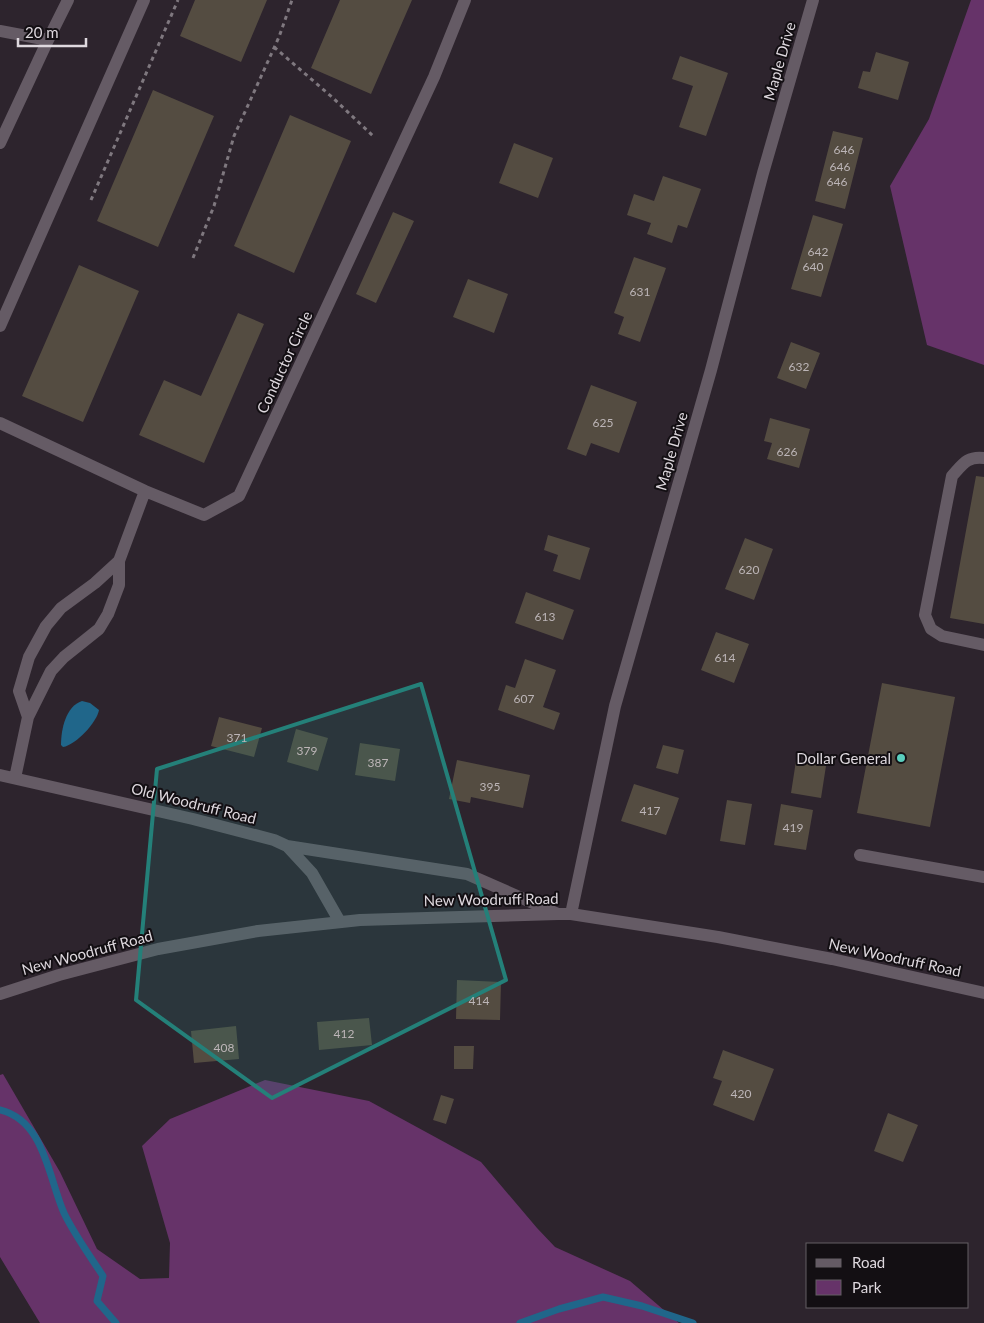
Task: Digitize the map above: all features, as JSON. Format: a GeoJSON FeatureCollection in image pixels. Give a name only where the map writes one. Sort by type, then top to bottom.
{"type":"FeatureCollection","features":[{"type":"Feature","properties":{"kind":"street"},"geometry":{"type":"LineString","coordinates":[[0,143],[68,0]]}},
{"type":"Feature","properties":{"kind":"street"},"geometry":{"type":"LineString","coordinates":[[0,326],[144,0]]}},
{"type":"Feature","properties":{"kind":"street","name":"Conductor Circle"},"geometry":{"type":"LineString","coordinates":[[0,423],[145,491],[204,515],[239,496],[434,78],[465,0]]}},
{"type":"Feature","properties":{"kind":"street","name":"Maple Drive"},"geometry":{"type":"LineString","coordinates":[[571,914],[615,706],[711,370],[813,0]]}},
{"type":"Feature","properties":{"kind":"street"},"geometry":{"type":"LineString","coordinates":[[0,31],[48,40]]}},
{"type":"Feature","properties":{"kind":"street"},"geometry":{"type":"LineString","coordinates":[[984,458],[975,457],[965,462],[952,476],[925,615],[931,629],[942,636],[984,645]]}},
{"type":"Feature","properties":{"kind":"street"},"geometry":{"type":"LineString","coordinates":[[15,778],[28,717],[51,671],[64,657],[99,629],[108,614],[119,585],[119,562],[145,491]]}},
{"type":"Feature","properties":{"kind":"street"},"geometry":{"type":"LineString","coordinates":[[28,717],[19,691],[29,657],[46,626],[61,608],[95,583],[119,562]]}},
{"type":"Feature","properties":{"kind":"street","name":"Old Woodruff Road"},"geometry":{"type":"LineString","coordinates":[[0,775],[202,821],[274,840],[287,846],[312,873],[340,922]]}},
{"type":"Feature","properties":{"kind":"street"},"geometry":{"type":"LineString","coordinates":[[287,846],[467,874],[558,914]]}},
{"type":"Feature","properties":{"kind":"street"},"geometry":{"type":"LineString","coordinates":[[860,855],[984,877]]}},
{"type":"Feature","properties":{"kind":"street","name":"New Woodruff Road"},"geometry":{"type":"LineString","coordinates":[[0,994],[59,974],[158,949],[258,931],[340,922],[450,916],[558,914],[571,914],[718,937],[832,959],[984,993]]}},
{"type":"Feature","properties":{"kind":"path"},"geometry":{"type":"LineString","coordinates":[[91,200],[178,0]]}},
{"type":"Feature","properties":{"kind":"path"},"geometry":{"type":"LineString","coordinates":[[193,258],[214,206],[234,136],[274,47],[292,0]]}},
{"type":"Feature","properties":{"kind":"path"},"geometry":{"type":"LineString","coordinates":[[274,47],[332,97],[373,136]]}},
{"type":"Feature","properties":{"kind":"highlighted area"},"geometry":{"type":"Polygon","coordinates":[[[421,684],[506,980],[272,1098],[136,1000],[157,769],[421,684]]]}},
{"type":"Feature","properties":{"kind":"green space"},"geometry":{"type":"Polygon","coordinates":[[[971,0],[984,0],[984,365],[927,345],[890,186],[929,119],[971,0]]]}},
{"type":"Feature","properties":{"kind":"green space"},"geometry":{"type":"Polygon","coordinates":[[[3,1074],[60,1172],[97,1249],[140,1279],[169,1278],[170,1243],[142,1146],[170,1119],[265,1080],[369,1101],[481,1162],[555,1247],[630,1281],[679,1323],[40,1323],[0,1257],[0,1075],[3,1074]]]}},
{"type":"Feature","properties":{"kind":"water"},"geometry":{"type":"Polygon","coordinates":[[[82,701],[90,703],[99,710],[97,715],[80,738],[63,747],[61,739],[65,719],[72,708],[82,701]]]}},
{"type":"Feature","properties":{"kind":"building"},"geometry":{"type":"Polygon","coordinates":[[[195,0],[267,0],[241,62],[180,36],[195,0]]]}},
{"type":"Feature","properties":{"kind":"building"},"geometry":{"type":"Polygon","coordinates":[[[340,0],[412,0],[371,94],[311,68],[340,0]]]}},
{"type":"Feature","properties":{"kind":"building"},"geometry":{"type":"Polygon","coordinates":[[[876,52],[909,62],[898,100],[858,88],[863,71],[870,72],[876,52]]]}},
{"type":"Feature","properties":{"kind":"building"},"geometry":{"type":"Polygon","coordinates":[[[680,56],[728,73],[706,136],[679,127],[693,86],[672,79],[680,56]]]}},
{"type":"Feature","properties":{"kind":"building"},"geometry":{"type":"Polygon","coordinates":[[[153,90],[214,116],[158,247],[97,221],[153,90]]]}},
{"type":"Feature","properties":{"kind":"building"},"geometry":{"type":"Polygon","coordinates":[[[290,115],[351,141],[294,273],[234,246],[290,115]]]}},
{"type":"Feature","properties":{"kind":"building"},"geometry":{"type":"Polygon","coordinates":[[[833,131],[863,138],[845,209],[815,201],[833,131]]]}},
{"type":"Feature","properties":{"kind":"building"},"geometry":{"type":"Polygon","coordinates":[[[514,143],[553,158],[538,198],[499,183],[514,143]]]}},
{"type":"Feature","properties":{"kind":"building"},"geometry":{"type":"Polygon","coordinates":[[[663,176],[701,189],[687,228],[678,225],[672,243],[647,234],[651,223],[627,215],[634,194],[654,201],[663,176]]]}},
{"type":"Feature","properties":{"kind":"building"},"geometry":{"type":"Polygon","coordinates":[[[393,212],[414,221],[376,303],[356,294],[393,212]]]}},
{"type":"Feature","properties":{"kind":"building"},"geometry":{"type":"Polygon","coordinates":[[[813,215],[843,224],[821,297],[791,289],[813,215]]]}},
{"type":"Feature","properties":{"kind":"building"},"geometry":{"type":"Polygon","coordinates":[[[634,257],[666,268],[640,342],[618,334],[624,317],[614,313],[634,257]]]}},
{"type":"Feature","properties":{"kind":"building"},"geometry":{"type":"Polygon","coordinates":[[[79,265],[139,291],[83,422],[22,396],[79,265]]]}},
{"type":"Feature","properties":{"kind":"building"},"geometry":{"type":"Polygon","coordinates":[[[468,279],[508,294],[494,333],[453,317],[468,279]]]}},
{"type":"Feature","properties":{"kind":"building"},"geometry":{"type":"Polygon","coordinates":[[[238,313],[264,324],[204,463],[139,435],[164,380],[201,396],[238,313]]]}},
{"type":"Feature","properties":{"kind":"building"},"geometry":{"type":"Polygon","coordinates":[[[791,342],[820,353],[806,389],[777,378],[791,342]]]}},
{"type":"Feature","properties":{"kind":"building"},"geometry":{"type":"Polygon","coordinates":[[[591,385],[637,402],[619,453],[591,443],[586,456],[567,449],[591,385]]]}},
{"type":"Feature","properties":{"kind":"building"},"geometry":{"type":"Polygon","coordinates":[[[770,418],[810,429],[799,468],[767,459],[772,443],[764,441],[770,418]]]}},
{"type":"Feature","properties":{"kind":"building"},"geometry":{"type":"Polygon","coordinates":[[[976,476],[984,477],[984,624],[950,618],[976,476]]]}},
{"type":"Feature","properties":{"kind":"building"},"geometry":{"type":"Polygon","coordinates":[[[548,535],[590,548],[580,580],[553,571],[558,555],[544,550],[548,535]]]}},
{"type":"Feature","properties":{"kind":"building"},"geometry":{"type":"Polygon","coordinates":[[[745,538],[773,549],[754,600],[725,589],[745,538]]]}},
{"type":"Feature","properties":{"kind":"building"},"geometry":{"type":"Polygon","coordinates":[[[526,592],[574,610],[563,640],[515,623],[526,592]]]}},
{"type":"Feature","properties":{"kind":"building"},"geometry":{"type":"Polygon","coordinates":[[[716,632],[749,644],[734,683],[701,670],[716,632]]]}},
{"type":"Feature","properties":{"kind":"building"},"geometry":{"type":"Polygon","coordinates":[[[525,659],[556,670],[543,707],[560,713],[554,730],[498,710],[506,685],[515,688],[525,659]]]}},
{"type":"Feature","properties":{"kind":"building"},"geometry":{"type":"Polygon","coordinates":[[[882,683],[955,697],[930,827],[857,813],[882,683]]]}},
{"type":"Feature","properties":{"kind":"building"},"geometry":{"type":"Polygon","coordinates":[[[219,717],[262,728],[254,757],[211,746],[219,717]]]}},
{"type":"Feature","properties":{"kind":"building"},"geometry":{"type":"Polygon","coordinates":[[[296,729],[328,738],[318,771],[287,762],[296,729]]]}},
{"type":"Feature","properties":{"kind":"building"},"geometry":{"type":"Polygon","coordinates":[[[360,743],[400,749],[395,781],[355,775],[360,743]]]}},
{"type":"Feature","properties":{"kind":"building"},"geometry":{"type":"Polygon","coordinates":[[[663,745],[684,750],[678,774],[656,768],[663,745]]]}},
{"type":"Feature","properties":{"kind":"building"},"geometry":{"type":"Polygon","coordinates":[[[457,760],[530,775],[523,808],[471,797],[470,803],[449,799],[457,760]]]}},
{"type":"Feature","properties":{"kind":"building"},"geometry":{"type":"Polygon","coordinates":[[[796,761],[826,766],[821,798],[791,793],[796,761]]]}},
{"type":"Feature","properties":{"kind":"building"},"geometry":{"type":"Polygon","coordinates":[[[634,784],[679,798],[666,835],[621,821],[634,784]]]}},
{"type":"Feature","properties":{"kind":"building"},"geometry":{"type":"Polygon","coordinates":[[[727,800],[752,804],[745,845],[720,841],[727,800]]]}},
{"type":"Feature","properties":{"kind":"building"},"geometry":{"type":"Polygon","coordinates":[[[781,804],[813,810],[806,850],[774,845],[781,804]]]}},
{"type":"Feature","properties":{"kind":"building"},"geometry":{"type":"Polygon","coordinates":[[[457,980],[501,982],[500,1020],[456,1019],[457,980]]]}},
{"type":"Feature","properties":{"kind":"building"},"geometry":{"type":"Polygon","coordinates":[[[369,1018],[372,1045],[319,1050],[317,1022],[369,1018]]]}},
{"type":"Feature","properties":{"kind":"building"},"geometry":{"type":"Polygon","coordinates":[[[236,1026],[239,1059],[194,1063],[191,1031],[236,1026]]]}},
{"type":"Feature","properties":{"kind":"building"},"geometry":{"type":"Polygon","coordinates":[[[454,1046],[474,1046],[473,1069],[454,1069],[454,1046]]]}},
{"type":"Feature","properties":{"kind":"building"},"geometry":{"type":"Polygon","coordinates":[[[723,1050],[774,1069],[754,1121],[713,1105],[722,1081],[713,1078],[723,1050]]]}},
{"type":"Feature","properties":{"kind":"building"},"geometry":{"type":"Polygon","coordinates":[[[441,1095],[454,1099],[446,1124],[433,1120],[441,1095]]]}},
{"type":"Feature","properties":{"kind":"building"},"geometry":{"type":"Polygon","coordinates":[[[888,1113],[918,1125],[903,1162],[874,1151],[888,1113]]]}},
{"type":"Feature","properties":{"kind":"waterway"},"geometry":{"type":"LineString","coordinates":[[0,1110],[15,1116],[27,1126],[36,1138],[49,1167],[64,1213],[77,1237],[103,1276],[97,1301],[116,1323]]}},
{"type":"Feature","properties":{"kind":"waterway"},"geometry":{"type":"LineString","coordinates":[[520,1323],[559,1309],[603,1297],[642,1306],[693,1323]]}},
{"type":"Feature","properties":{"kind":"place","name":"Dollar General"},"geometry":{"type":"Point","coordinates":[901,758]}}]}
